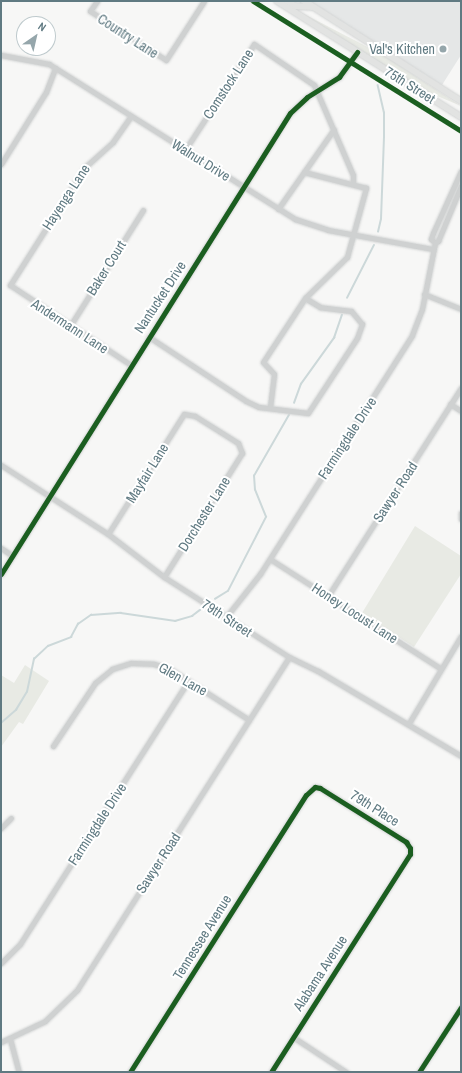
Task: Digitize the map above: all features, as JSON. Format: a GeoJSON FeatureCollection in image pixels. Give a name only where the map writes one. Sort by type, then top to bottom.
{"type":"FeatureCollection","features":[{"type":"Feature","properties":{"kind":"main road","name":"75th Street"},"geometry":{"type":"LineString","coordinates":[[277,1],[461,117]]}},
{"type":"Feature","properties":{"kind":"main road"},"geometry":{"type":"LineString","coordinates":[[287,1],[295,6],[313,7]]}},
{"type":"Feature","properties":{"kind":"main road","name":"75th Street"},"geometry":{"type":"LineString","coordinates":[[304,1],[461,101]]}},
{"type":"Feature","properties":{"kind":"street","name":"Country Lane"},"geometry":{"type":"LineString","coordinates":[[97,1],[90,12],[166,60],[204,1]]}},
{"type":"Feature","properties":{"kind":"street","name":"Comstock Lane"},"geometry":{"type":"LineString","coordinates":[[185,150],[254,44],[302,75],[317,90]]}},
{"type":"Feature","properties":{"kind":"street","name":"Nantucket Drive"},"geometry":{"type":"LineString","coordinates":[[1,574],[131,365],[244,188],[290,112],[317,90],[339,77],[357,52]]}},
{"type":"Feature","properties":{"kind":"street","name":"Walnut Drive"},"geometry":{"type":"LineString","coordinates":[[1,54],[34,60],[55,68],[278,209],[317,227],[354,236],[433,249]]}},
{"type":"Feature","properties":{"kind":"street"},"geometry":{"type":"LineString","coordinates":[[1,164],[46,92],[55,68]]}},
{"type":"Feature","properties":{"kind":"street"},"geometry":{"type":"LineString","coordinates":[[317,90],[353,175],[353,184]]}},
{"type":"Feature","properties":{"kind":"street","name":"Hayenga Lane"},"geometry":{"type":"LineString","coordinates":[[10,285],[85,167],[113,142],[131,116]]}},
{"type":"Feature","properties":{"kind":"street"},"geometry":{"type":"LineString","coordinates":[[278,209],[334,129]]}},
{"type":"Feature","properties":{"kind":"street","name":"Farmingdale Drive"},"geometry":{"type":"LineString","coordinates":[[435,243],[431,239],[433,233],[461,171]]}},
{"type":"Feature","properties":{"kind":"street"},"geometry":{"type":"LineString","coordinates":[[270,407],[274,374],[263,362],[305,298],[347,257],[366,188],[304,172]]}},
{"type":"Feature","properties":{"kind":"street","name":"Farmingdale Drive"},"geometry":{"type":"LineString","coordinates":[[226,617],[270,559],[406,344],[419,317],[435,243],[438,241],[461,186]]}},
{"type":"Feature","properties":{"kind":"street","name":"Baker Court"},"geometry":{"type":"LineString","coordinates":[[70,326],[143,210]]}},
{"type":"Feature","properties":{"kind":"street","name":"Andermann Lane"},"geometry":{"type":"LineString","coordinates":[[10,285],[131,365]]}},
{"type":"Feature","properties":{"kind":"street"},"geometry":{"type":"LineString","coordinates":[[424,294],[461,309]]}},
{"type":"Feature","properties":{"kind":"street"},"geometry":{"type":"LineString","coordinates":[[149,337],[246,401],[259,407],[270,407],[297,414],[308,413],[361,332],[360,319],[351,311],[320,308],[305,298]]}},
{"type":"Feature","properties":{"kind":"street","name":"Sawyer Road"},"geometry":{"type":"LineString","coordinates":[[328,596],[461,388]]}},
{"type":"Feature","properties":{"kind":"street"},"geometry":{"type":"LineString","coordinates":[[450,404],[461,411]]}},
{"type":"Feature","properties":{"kind":"street","name":"Mayfair Lane"},"geometry":{"type":"LineString","coordinates":[[108,534],[186,412],[238,443],[242,450]]}},
{"type":"Feature","properties":{"kind":"street","name":"Dorchester Lane"},"geometry":{"type":"LineString","coordinates":[[164,577],[242,450]]}},
{"type":"Feature","properties":{"kind":"street","name":"79th Street"},"geometry":{"type":"LineString","coordinates":[[1,465],[108,534],[164,577],[289,657],[318,671],[378,708],[409,723],[461,756]]}},
{"type":"Feature","properties":{"kind":"street"},"geometry":{"type":"LineString","coordinates":[[461,513],[461,519]]}},
{"type":"Feature","properties":{"kind":"street"},"geometry":{"type":"LineString","coordinates":[[1,548],[13,556]]}},
{"type":"Feature","properties":{"kind":"street","name":"Honey Locust Lane"},"geometry":{"type":"LineString","coordinates":[[270,559],[440,668]]}},
{"type":"Feature","properties":{"kind":"street"},"geometry":{"type":"LineString","coordinates":[[409,723],[440,668],[461,636]]}},
{"type":"Feature","properties":{"kind":"street","name":"Sawyer Road"},"geometry":{"type":"LineString","coordinates":[[1,1042],[10,1039],[44,1021],[77,990],[289,657]]}},
{"type":"Feature","properties":{"kind":"street","name":"Glen Lane"},"geometry":{"type":"LineString","coordinates":[[53,746],[95,683],[112,669],[131,663],[148,662],[165,667],[249,720]]}},
{"type":"Feature","properties":{"kind":"street","name":"Farmingdale Drive"},"geometry":{"type":"LineString","coordinates":[[1,963],[20,944],[188,681]]}},
{"type":"Feature","properties":{"kind":"street","name":"79th Place"},"geometry":{"type":"LineString","coordinates":[[294,814],[311,790],[320,788],[406,842],[410,848],[410,854],[389,887]]}},
{"type":"Feature","properties":{"kind":"street","name":"Tennessee Avenue"},"geometry":{"type":"LineString","coordinates":[[130,1072],[294,814]]}},
{"type":"Feature","properties":{"kind":"street"},"geometry":{"type":"LineString","coordinates":[[1,828],[12,818]]}},
{"type":"Feature","properties":{"kind":"street","name":"Alabama Avenue"},"geometry":{"type":"LineString","coordinates":[[271,1072],[389,887]]}},
{"type":"Feature","properties":{"kind":"street"},"geometry":{"type":"LineString","coordinates":[[419,1072],[459,1014],[461,1007]]}},
{"type":"Feature","properties":{"kind":"street"},"geometry":{"type":"LineString","coordinates":[[293,1037],[346,1072]]}},
{"type":"Feature","properties":{"kind":"street"},"geometry":{"type":"LineString","coordinates":[[10,1039],[19,1072]]}},
{"type":"Feature","properties":{"kind":"shaded area"},"geometry":{"type":"Polygon","coordinates":[[[310,1],[461,1],[461,55],[442,85],[310,1]]]}},
{"type":"Feature","properties":{"kind":"shaded area"},"geometry":{"type":"Polygon","coordinates":[[[302,13],[383,55],[461,106],[423,90],[302,13]]]}},
{"type":"Feature","properties":{"kind":"shaded area"},"geometry":{"type":"Polygon","coordinates":[[[415,526],[461,556],[461,574],[414,647],[362,613],[415,526]]]}},
{"type":"Feature","properties":{"kind":"shaded area"},"geometry":{"type":"Polygon","coordinates":[[[25,665],[49,681],[23,724],[19,722],[1,747],[1,675],[14,683],[25,665]]]}},
{"type":"Feature","properties":{"kind":"waterway"},"geometry":{"type":"LineString","coordinates":[[378,86],[384,113],[384,137],[381,219],[378,232]]}},
{"type":"Feature","properties":{"kind":"waterway"},"geometry":{"type":"LineString","coordinates":[[347,298],[374,245]]}},
{"type":"Feature","properties":{"kind":"waterway"},"geometry":{"type":"LineString","coordinates":[[294,403],[301,384],[334,338],[342,315]]}},
{"type":"Feature","properties":{"kind":"waterway"},"geometry":{"type":"LineString","coordinates":[[215,599],[228,591],[266,517],[255,490],[254,476],[289,415]]}},
{"type":"Feature","properties":{"kind":"waterway"},"geometry":{"type":"LineString","coordinates":[[1,723],[16,710],[27,692],[34,659],[48,646],[71,637],[78,624],[91,615],[121,613],[175,621],[192,616],[200,610]]}},
{"type":"Feature","properties":{"kind":"cycle path"},"geometry":{"type":"LineString","coordinates":[[253,1],[461,131]]}},
{"type":"Feature","properties":{"kind":"cycle path"},"geometry":{"type":"LineString","coordinates":[[1,574],[290,113],[307,97],[339,77],[357,52]]}},
{"type":"Feature","properties":{"kind":"cycle path"},"geometry":{"type":"LineString","coordinates":[[130,1072],[306,795],[315,787],[320,788],[406,842],[410,848],[410,854],[271,1072]]}},
{"type":"Feature","properties":{"kind":"cycle path"},"geometry":{"type":"LineString","coordinates":[[419,1072],[461,1007]]}},
{"type":"Feature","properties":{"kind":"place","name":"Val's Kitchen"},"geometry":{"type":"Point","coordinates":[443,49]}}]}
